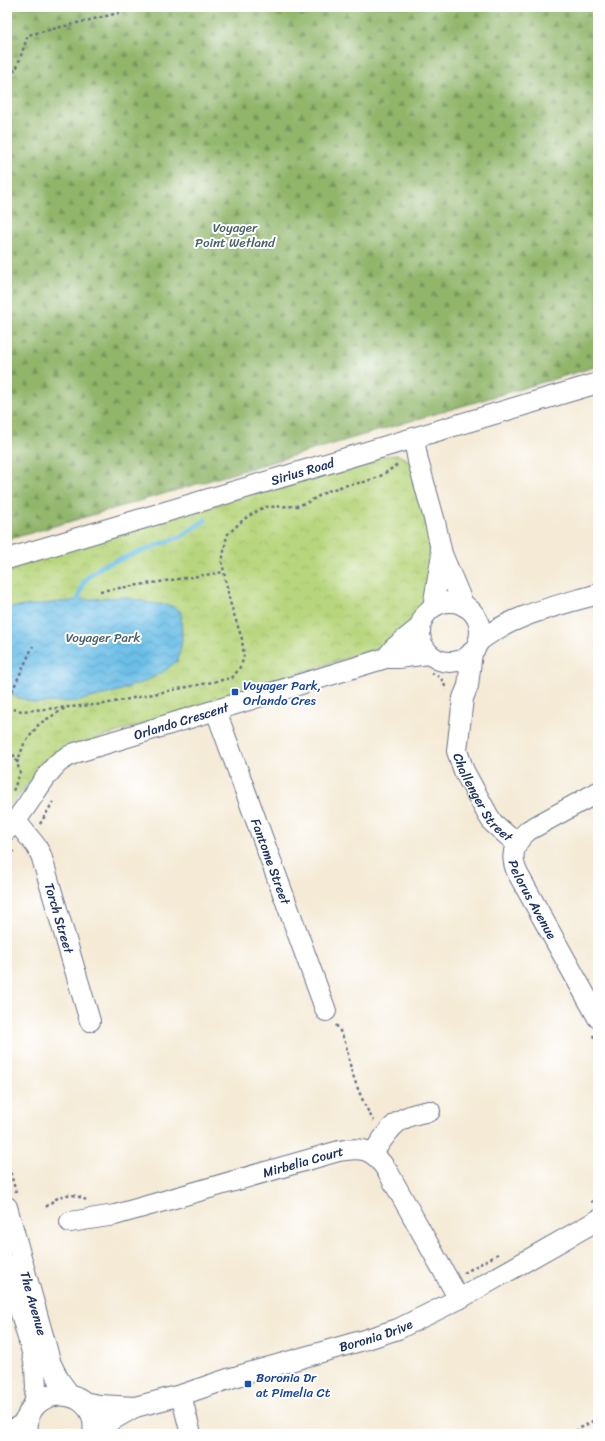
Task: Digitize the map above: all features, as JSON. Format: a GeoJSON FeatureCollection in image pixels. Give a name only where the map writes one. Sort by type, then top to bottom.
{"type":"FeatureCollection","features":[{"type":"Feature","properties":{"kind":"street","name":"Sirius Road"},"geometry":{"type":"LineString","coordinates":[[7,559],[598,383]]}},
{"type":"Feature","properties":{"kind":"street"},"geometry":{"type":"LineString","coordinates":[[414,439],[418,461],[435,522],[442,554],[469,610],[478,622],[480,630],[475,647]]}},
{"type":"Feature","properties":{"kind":"street"},"geometry":{"type":"LineString","coordinates":[[434,607],[442,554]]}},
{"type":"Feature","properties":{"kind":"street"},"geometry":{"type":"LineString","coordinates":[[434,663],[460,660],[497,630],[528,615],[598,594]]}},
{"type":"Feature","properties":{"kind":"street"},"geometry":{"type":"LineString","coordinates":[[454,695],[422,643],[420,627],[426,614],[434,607],[446,602],[455,603],[469,610],[495,617],[528,615]]}},
{"type":"Feature","properties":{"kind":"street","name":"Orlando Crescent"},"geometry":{"type":"LineString","coordinates":[[386,658],[394,648],[420,627]]}},
{"type":"Feature","properties":{"kind":"street","name":"Challenger Street"},"geometry":{"type":"LineString","coordinates":[[475,647],[468,686],[454,695],[457,742],[460,762],[493,823],[516,843]]}},
{"type":"Feature","properties":{"kind":"street","name":"Orlando Crescent"},"geometry":{"type":"LineString","coordinates":[[11,826],[50,772],[65,758],[92,748],[386,658],[398,658],[434,663]]}},
{"type":"Feature","properties":{"kind":"street","name":"Fantome Street"},"geometry":{"type":"LineString","coordinates":[[216,711],[326,1011]]}},
{"type":"Feature","properties":{"kind":"street","name":"Pelorus Avenue"},"geometry":{"type":"LineString","coordinates":[[595,1017],[515,867],[514,857],[516,843],[521,836],[529,830],[598,792]]}},
{"type":"Feature","properties":{"kind":"street","name":"Torch Street"},"geometry":{"type":"LineString","coordinates":[[11,826],[29,837],[39,850],[90,1021]]}},
{"type":"Feature","properties":{"kind":"street"},"geometry":{"type":"LineString","coordinates":[[430,1111],[415,1113],[395,1123],[373,1153],[382,1162],[388,1172],[459,1299]]}},
{"type":"Feature","properties":{"kind":"street","name":"Mirbelia Court"},"geometry":{"type":"LineString","coordinates":[[70,1222],[115,1215],[339,1151],[359,1149],[367,1150],[373,1153]]}},
{"type":"Feature","properties":{"kind":"street","name":"The Avenue"},"geometry":{"type":"LineString","coordinates":[[12,1202],[51,1364],[59,1380],[76,1399]]}},
{"type":"Feature","properties":{"kind":"street","name":"Boronia Drive"},"geometry":{"type":"LineString","coordinates":[[95,1434],[107,1423],[136,1407],[384,1334],[459,1299],[598,1220]]}},
{"type":"Feature","properties":{"kind":"street","name":"The Avenue"},"geometry":{"type":"LineString","coordinates":[[7,1264],[30,1345],[36,1372],[36,1388],[30,1419]]}},
{"type":"Feature","properties":{"kind":"street"},"geometry":{"type":"LineString","coordinates":[[7,1434],[30,1419],[47,1396],[56,1394],[76,1399],[92,1415],[95,1425],[95,1434]]}},
{"type":"Feature","properties":{"kind":"street"},"geometry":{"type":"LineString","coordinates":[[181,1395],[192,1434]]}},
{"type":"Feature","properties":{"kind":"street","name":"Boronia Drive"},"geometry":{"type":"LineString","coordinates":[[76,1399],[100,1405],[136,1407]]}},
{"type":"Feature","properties":{"kind":"path"},"geometry":{"type":"LineString","coordinates":[[7,73],[16,70],[28,35],[143,7]]}},
{"type":"Feature","properties":{"kind":"path"},"geometry":{"type":"LineString","coordinates":[[7,708],[22,711],[104,704],[232,678],[239,669],[244,658],[242,639],[230,602],[222,562],[227,535],[244,519],[264,507],[297,506],[328,491],[379,477],[397,465],[418,461]]}},
{"type":"Feature","properties":{"kind":"path"},"geometry":{"type":"LineString","coordinates":[[100,591],[224,572]]}},
{"type":"Feature","properties":{"kind":"path"},"geometry":{"type":"LineString","coordinates":[[8,701],[33,646]]}},
{"type":"Feature","properties":{"kind":"path"},"geometry":{"type":"LineString","coordinates":[[434,663],[440,677],[454,695]]}},
{"type":"Feature","properties":{"kind":"path"},"geometry":{"type":"LineString","coordinates":[[17,763],[24,744],[39,724],[65,708]]}},
{"type":"Feature","properties":{"kind":"path"},"geometry":{"type":"LineString","coordinates":[[7,744],[16,759],[20,773],[10,797]]}},
{"type":"Feature","properties":{"kind":"path"},"geometry":{"type":"LineString","coordinates":[[7,857],[29,837],[41,822],[57,796]]}},
{"type":"Feature","properties":{"kind":"path"},"geometry":{"type":"LineString","coordinates":[[595,1017],[598,1045]]}},
{"type":"Feature","properties":{"kind":"path"},"geometry":{"type":"LineString","coordinates":[[7,1161],[12,1202]]}},
{"type":"Feature","properties":{"kind":"path"},"geometry":{"type":"LineString","coordinates":[[570,1434],[598,1418]]}},
{"type":"Feature","properties":{"kind":"green space","name":"Voyager Point Wetland"},"geometry":{"type":"Polygon","coordinates":[[[7,7],[598,7],[598,366],[7,540],[7,7]]]}},
{"type":"Feature","properties":{"kind":"green space","name":"Voyager Park"},"geometry":{"type":"Polygon","coordinates":[[[398,455],[411,462],[426,519],[431,561],[430,581],[426,599],[418,616],[407,628],[387,645],[56,752],[46,760],[7,811],[7,567],[379,456],[398,455]]]}},
{"type":"Feature","properties":{"kind":"water"},"geometry":{"type":"Polygon","coordinates":[[[123,597],[163,604],[181,612],[182,641],[178,660],[163,672],[144,682],[112,693],[78,701],[35,703],[7,694],[7,608],[78,600],[123,597]]]}},
{"type":"Feature","properties":{"kind":"waterway"},"geometry":{"type":"LineString","coordinates":[[78,600],[84,581],[102,566],[182,536],[205,520]]}},
{"type":"Feature","properties":{"kind":"place","name":"Voyager Park, Orlando Cres"},"geometry":{"type":"Point","coordinates":[235,692]}},
{"type":"Feature","properties":{"kind":"place","name":"Boronia Dr at Pimelia Ct"},"geometry":{"type":"Point","coordinates":[248,1384]}}]}
